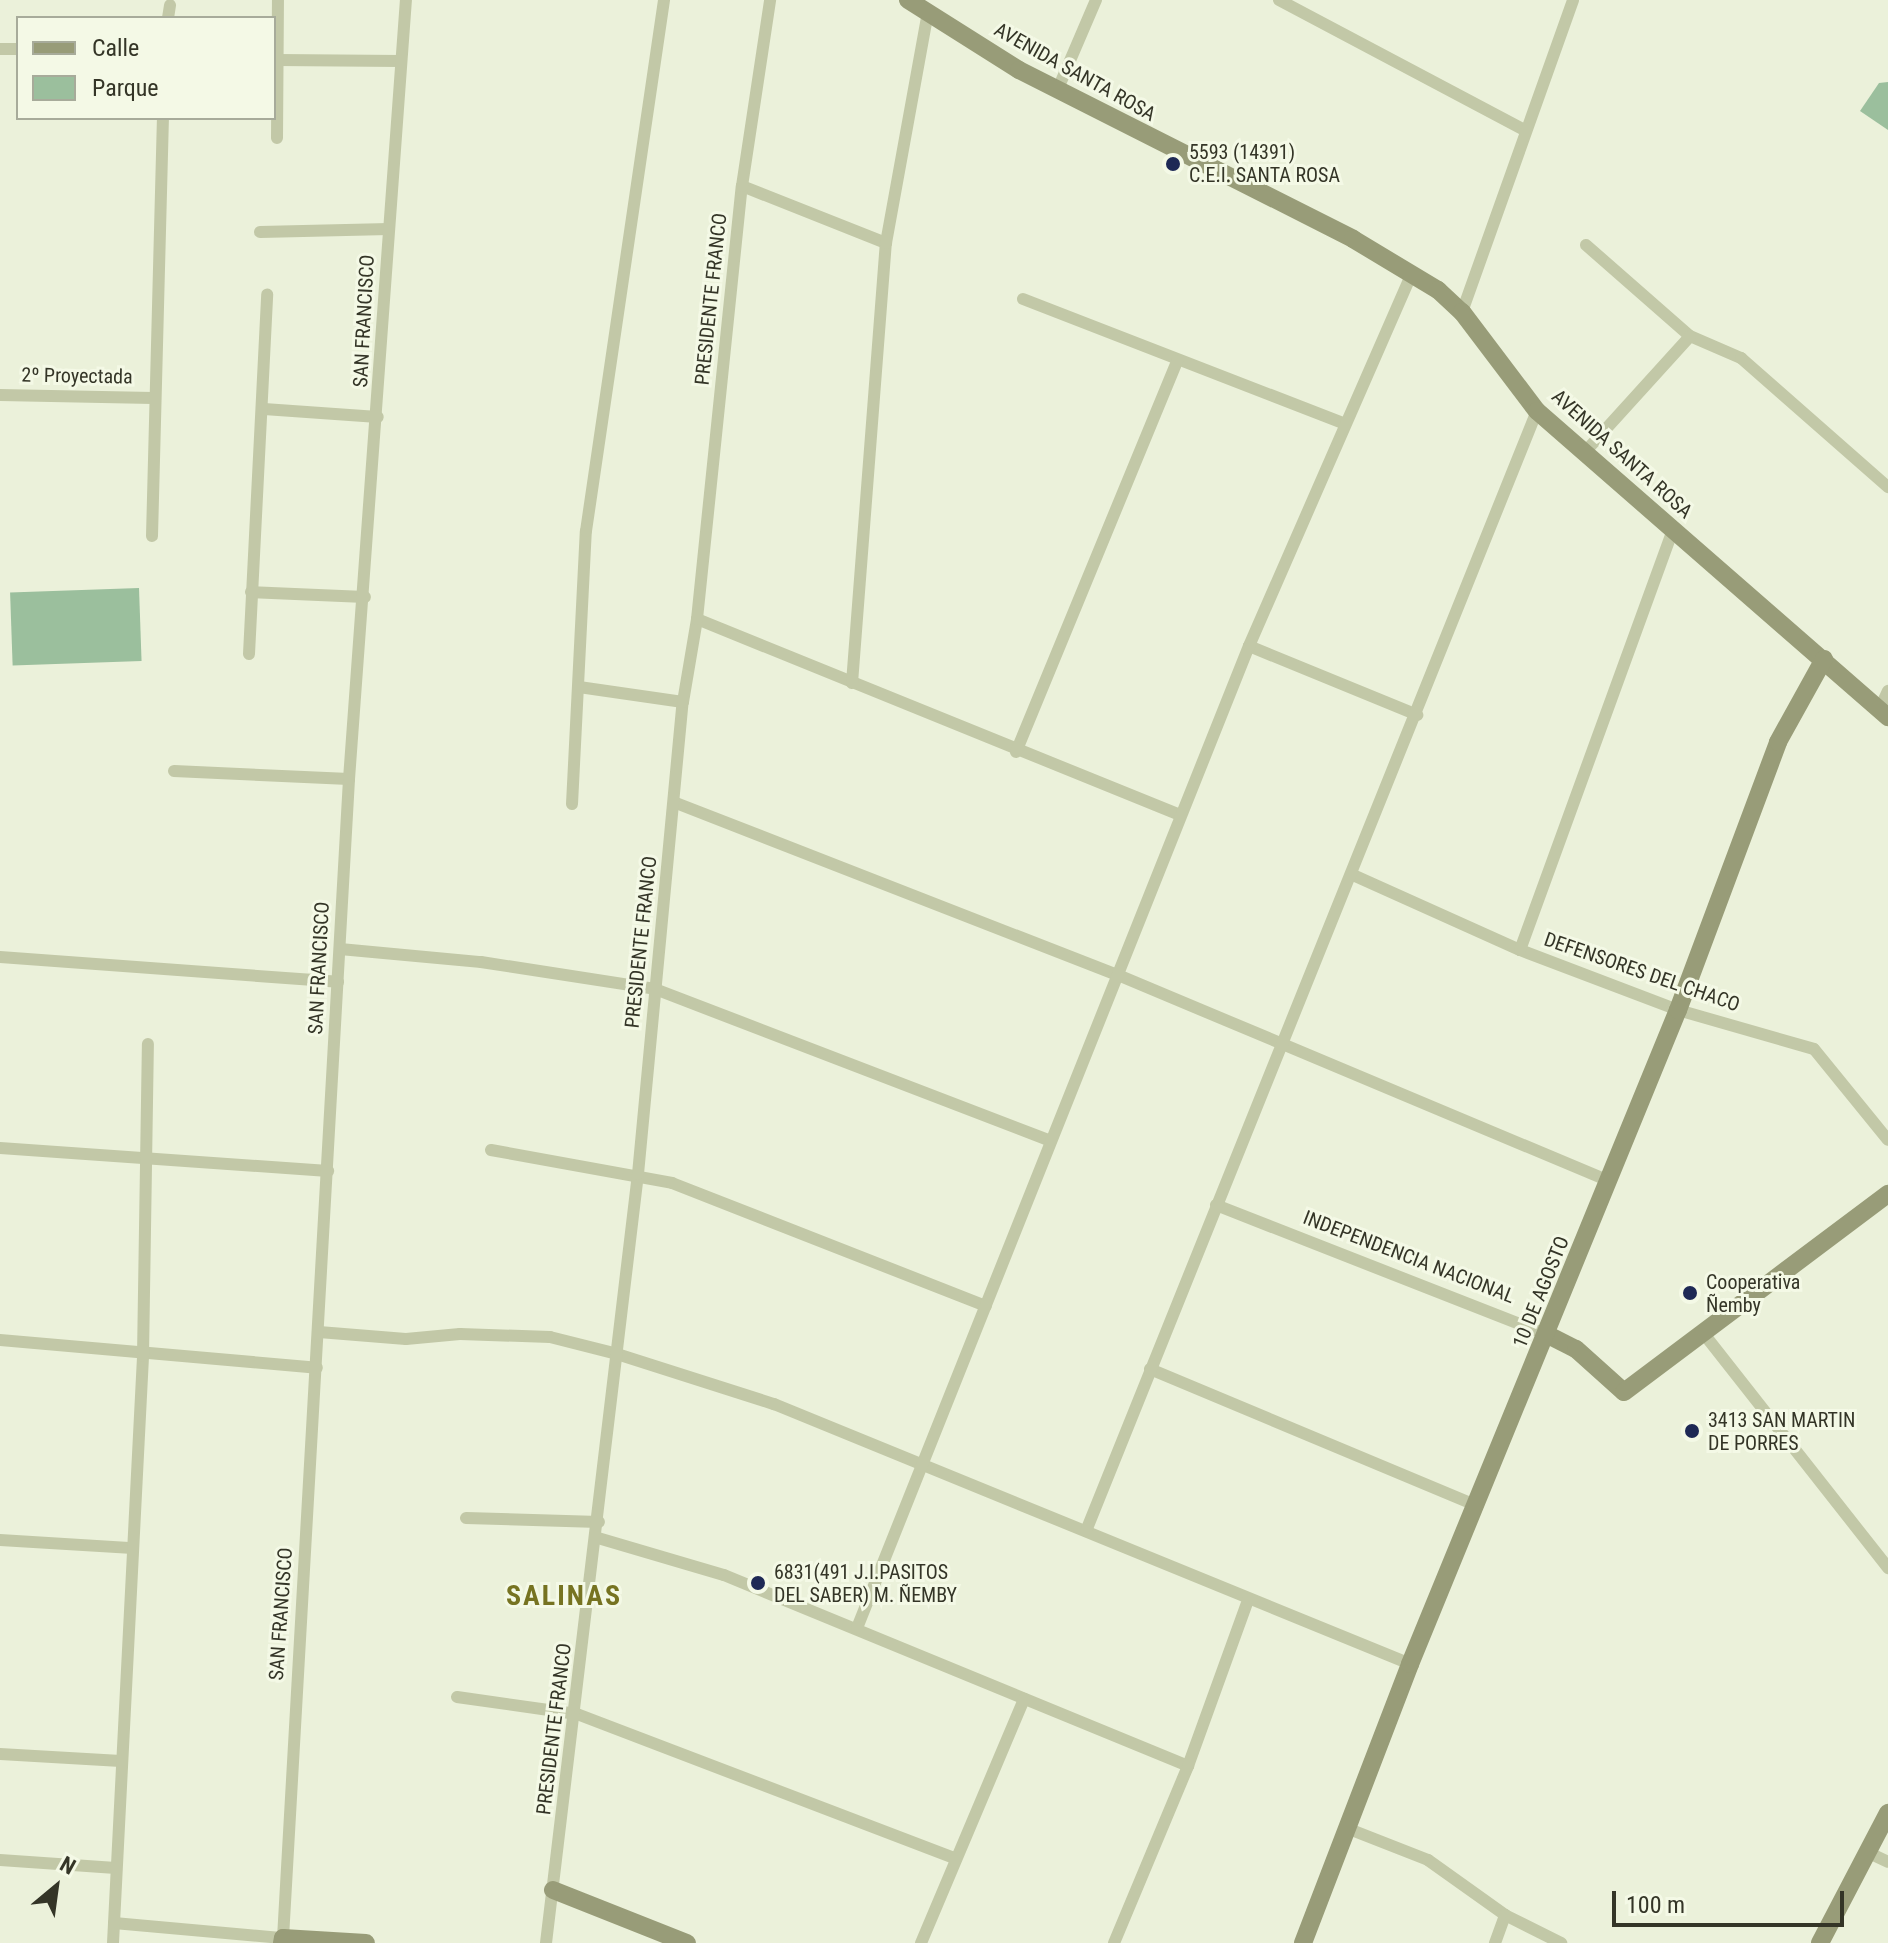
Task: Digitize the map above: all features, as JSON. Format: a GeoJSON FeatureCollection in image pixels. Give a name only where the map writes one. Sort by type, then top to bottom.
{"type":"FeatureCollection","features":[{"type":"Feature","properties":{"kind":"street"},"geometry":{"type":"LineString","coordinates":[[277,138],[278,0]]}},
{"type":"Feature","properties":{"kind":"street","name":"SAN FRANCISCO"},"geometry":{"type":"LineString","coordinates":[[282,1940],[349,779],[365,597],[406,0]]}},
{"type":"Feature","properties":{"kind":"street"},"geometry":{"type":"LineString","coordinates":[[572,804],[586,531],[664,0]]}},
{"type":"Feature","properties":{"kind":"street","name":"PRESIDENTE FRANCO"},"geometry":{"type":"LineString","coordinates":[[546,1943],[598,1538],[676,803],[683,702],[697,619],[742,186],[770,0]]}},
{"type":"Feature","properties":{"kind":"street","name":"AVENIDA SANTA ROSA"},"geometry":{"type":"LineString","coordinates":[[908,0],[1057,91],[1412,273],[1462,312],[1537,411],[1824,659],[1885,705]]}},
{"type":"Feature","properties":{"kind":"street"},"geometry":{"type":"LineString","coordinates":[[1057,91],[1096,0]]}},
{"type":"Feature","properties":{"kind":"street"},"geometry":{"type":"LineString","coordinates":[[1279,0],[1525,130]]}},
{"type":"Feature","properties":{"kind":"street"},"geometry":{"type":"LineString","coordinates":[[1462,312],[1573,0]]}},
{"type":"Feature","properties":{"kind":"street"},"geometry":{"type":"LineString","coordinates":[[852,683],[886,243],[928,12]]}},
{"type":"Feature","properties":{"kind":"street"},"geometry":{"type":"LineString","coordinates":[[277,60],[401,61]]}},
{"type":"Feature","properties":{"kind":"street"},"geometry":{"type":"LineString","coordinates":[[152,536],[153,398],[163,120]]}},
{"type":"Feature","properties":{"kind":"street"},"geometry":{"type":"LineString","coordinates":[[742,186],[886,243]]}},
{"type":"Feature","properties":{"kind":"street"},"geometry":{"type":"LineString","coordinates":[[260,232],[389,229]]}},
{"type":"Feature","properties":{"kind":"street"},"geometry":{"type":"LineString","coordinates":[[1586,245],[1690,336],[1741,358],[1888,487]]}},
{"type":"Feature","properties":{"kind":"street"},"geometry":{"type":"LineString","coordinates":[[857,1628],[1249,646],[1342,423],[1412,273]]}},
{"type":"Feature","properties":{"kind":"street"},"geometry":{"type":"LineString","coordinates":[[249,654],[264,409],[267,294]]}},
{"type":"Feature","properties":{"kind":"street"},"geometry":{"type":"LineString","coordinates":[[1023,299],[1342,423]]}},
{"type":"Feature","properties":{"kind":"street"},"geometry":{"type":"LineString","coordinates":[[1585,452],[1690,336]]}},
{"type":"Feature","properties":{"kind":"street"},"geometry":{"type":"LineString","coordinates":[[1016,752],[1177,361]]}},
{"type":"Feature","properties":{"kind":"street","name":"2º Proyectada"},"geometry":{"type":"LineString","coordinates":[[0,395],[153,398]]}},
{"type":"Feature","properties":{"kind":"street"},"geometry":{"type":"LineString","coordinates":[[264,409],[378,417]]}},
{"type":"Feature","properties":{"kind":"street"},"geometry":{"type":"LineString","coordinates":[[1086,1531],[1216,1205],[1286,1045],[1537,411]]}},
{"type":"Feature","properties":{"kind":"street"},"geometry":{"type":"LineString","coordinates":[[1520,950],[1673,530]]}},
{"type":"Feature","properties":{"kind":"street"},"geometry":{"type":"LineString","coordinates":[[251,592],[365,597]]}},
{"type":"Feature","properties":{"kind":"street"},"geometry":{"type":"LineString","coordinates":[[697,619],[1016,752],[1180,815]]}},
{"type":"Feature","properties":{"kind":"street"},"geometry":{"type":"LineString","coordinates":[[1249,646],[1417,715]]}},
{"type":"Feature","properties":{"kind":"street","name":"10 DE AGOSTO"},"geometry":{"type":"LineString","coordinates":[[1303,1943],[1410,1664],[1478,1506],[1678,1010],[1778,742],[1824,659]]}},
{"type":"Feature","properties":{"kind":"street"},"geometry":{"type":"LineString","coordinates":[[579,687],[683,702]]}},
{"type":"Feature","properties":{"kind":"street"},"geometry":{"type":"LineString","coordinates":[[174,771],[349,779]]}},
{"type":"Feature","properties":{"kind":"street"},"geometry":{"type":"LineString","coordinates":[[676,803],[1118,975],[1609,1181]]}},
{"type":"Feature","properties":{"kind":"street","name":"DEFENSORES DEL CHACO"},"geometry":{"type":"LineString","coordinates":[[1353,875],[1520,950],[1678,1010],[1822,1053],[1888,1140]]}},
{"type":"Feature","properties":{"kind":"street"},"geometry":{"type":"LineString","coordinates":[[340,949],[481,962],[655,989],[1050,1141]]}},
{"type":"Feature","properties":{"kind":"street"},"geometry":{"type":"LineString","coordinates":[[0,957],[338,982]]}},
{"type":"Feature","properties":{"kind":"street"},"geometry":{"type":"LineString","coordinates":[[113,1943],[129,1548],[143,1356],[148,1044]]}},
{"type":"Feature","properties":{"kind":"street"},"geometry":{"type":"LineString","coordinates":[[0,1148],[328,1171]]}},
{"type":"Feature","properties":{"kind":"street"},"geometry":{"type":"LineString","coordinates":[[491,1150],[638,1174],[986,1306]]}},
{"type":"Feature","properties":{"kind":"street","name":"INDEPENDENCIA NACIONAL"},"geometry":{"type":"LineString","coordinates":[[1216,1205],[1548,1335],[1576,1349],[1624,1392],[1888,1194]]}},
{"type":"Feature","properties":{"kind":"street"},"geometry":{"type":"LineString","coordinates":[[319,1332],[406,1339],[460,1334],[550,1337],[617,1354],[774,1404],[1410,1664]]}},
{"type":"Feature","properties":{"kind":"street"},"geometry":{"type":"LineString","coordinates":[[1704,1334],[1888,1568]]}},
{"type":"Feature","properties":{"kind":"street"},"geometry":{"type":"LineString","coordinates":[[0,1340],[143,1356],[317,1368]]}},
{"type":"Feature","properties":{"kind":"street"},"geometry":{"type":"LineString","coordinates":[[1150,1369],[1478,1506]]}},
{"type":"Feature","properties":{"kind":"street"},"geometry":{"type":"LineString","coordinates":[[466,1518],[599,1522]]}},
{"type":"Feature","properties":{"kind":"street"},"geometry":{"type":"LineString","coordinates":[[598,1538],[724,1575],[1188,1766]]}},
{"type":"Feature","properties":{"kind":"street"},"geometry":{"type":"LineString","coordinates":[[0,1540],[129,1548]]}},
{"type":"Feature","properties":{"kind":"street"},"geometry":{"type":"LineString","coordinates":[[1114,1943],[1188,1766],[1248,1600]]}},
{"type":"Feature","properties":{"kind":"street"},"geometry":{"type":"LineString","coordinates":[[457,1697],[577,1714],[954,1858]]}},
{"type":"Feature","properties":{"kind":"street"},"geometry":{"type":"LineString","coordinates":[[921,1943],[954,1858],[1024,1699]]}},
{"type":"Feature","properties":{"kind":"street"},"geometry":{"type":"LineString","coordinates":[[0,1754],[121,1761]]}},
{"type":"Feature","properties":{"kind":"street"},"geometry":{"type":"LineString","coordinates":[[1820,1943],[1888,1813]]}},
{"type":"Feature","properties":{"kind":"street"},"geometry":{"type":"LineString","coordinates":[[1349,1829],[1428,1860],[1505,1915],[1561,1943]]}},
{"type":"Feature","properties":{"kind":"street"},"geometry":{"type":"LineString","coordinates":[[1867,1852],[1888,1862]]}},
{"type":"Feature","properties":{"kind":"street"},"geometry":{"type":"LineString","coordinates":[[0,1860],[116,1868]]}},
{"type":"Feature","properties":{"kind":"street"},"geometry":{"type":"LineString","coordinates":[[553,1890],[687,1943]]}},
{"type":"Feature","properties":{"kind":"street"},"geometry":{"type":"LineString","coordinates":[[1495,1943],[1505,1915]]}},
{"type":"Feature","properties":{"kind":"street"},"geometry":{"type":"LineString","coordinates":[[114,1923],[282,1940],[366,1943]]}},
{"type":"Feature","properties":{"kind":"green space"},"geometry":{"type":"Polygon","coordinates":[[[1888,82],[1888,130],[1860,111],[1879,83],[1888,82]]]}},
{"type":"Feature","properties":{"kind":"green space"},"geometry":{"type":"Polygon","coordinates":[[[139,588],[142,661],[13,665],[10,593],[139,588]]]}},
{"type":"Feature","properties":{"kind":"place","name":"5593 (14391) C.E.I. SANTA ROSA"},"geometry":{"type":"Point","coordinates":[1173,164]}},
{"type":"Feature","properties":{"kind":"place","name":"Cooperativa Ñemby"},"geometry":{"type":"Point","coordinates":[1690,1293]}},
{"type":"Feature","properties":{"kind":"place","name":"3413 SAN MARTIN DE PORRES"},"geometry":{"type":"Point","coordinates":[1692,1431]}},
{"type":"Feature","properties":{"kind":"place","name":"6831(491 J.I.PASITOS DEL SABER) M. ÑEMBY"},"geometry":{"type":"Point","coordinates":[758,1583]}},
{"type":"Feature","properties":{"kind":"district","name":"SALINAS"},"geometry":{"type":"Point","coordinates":[564,1596]}}]}
